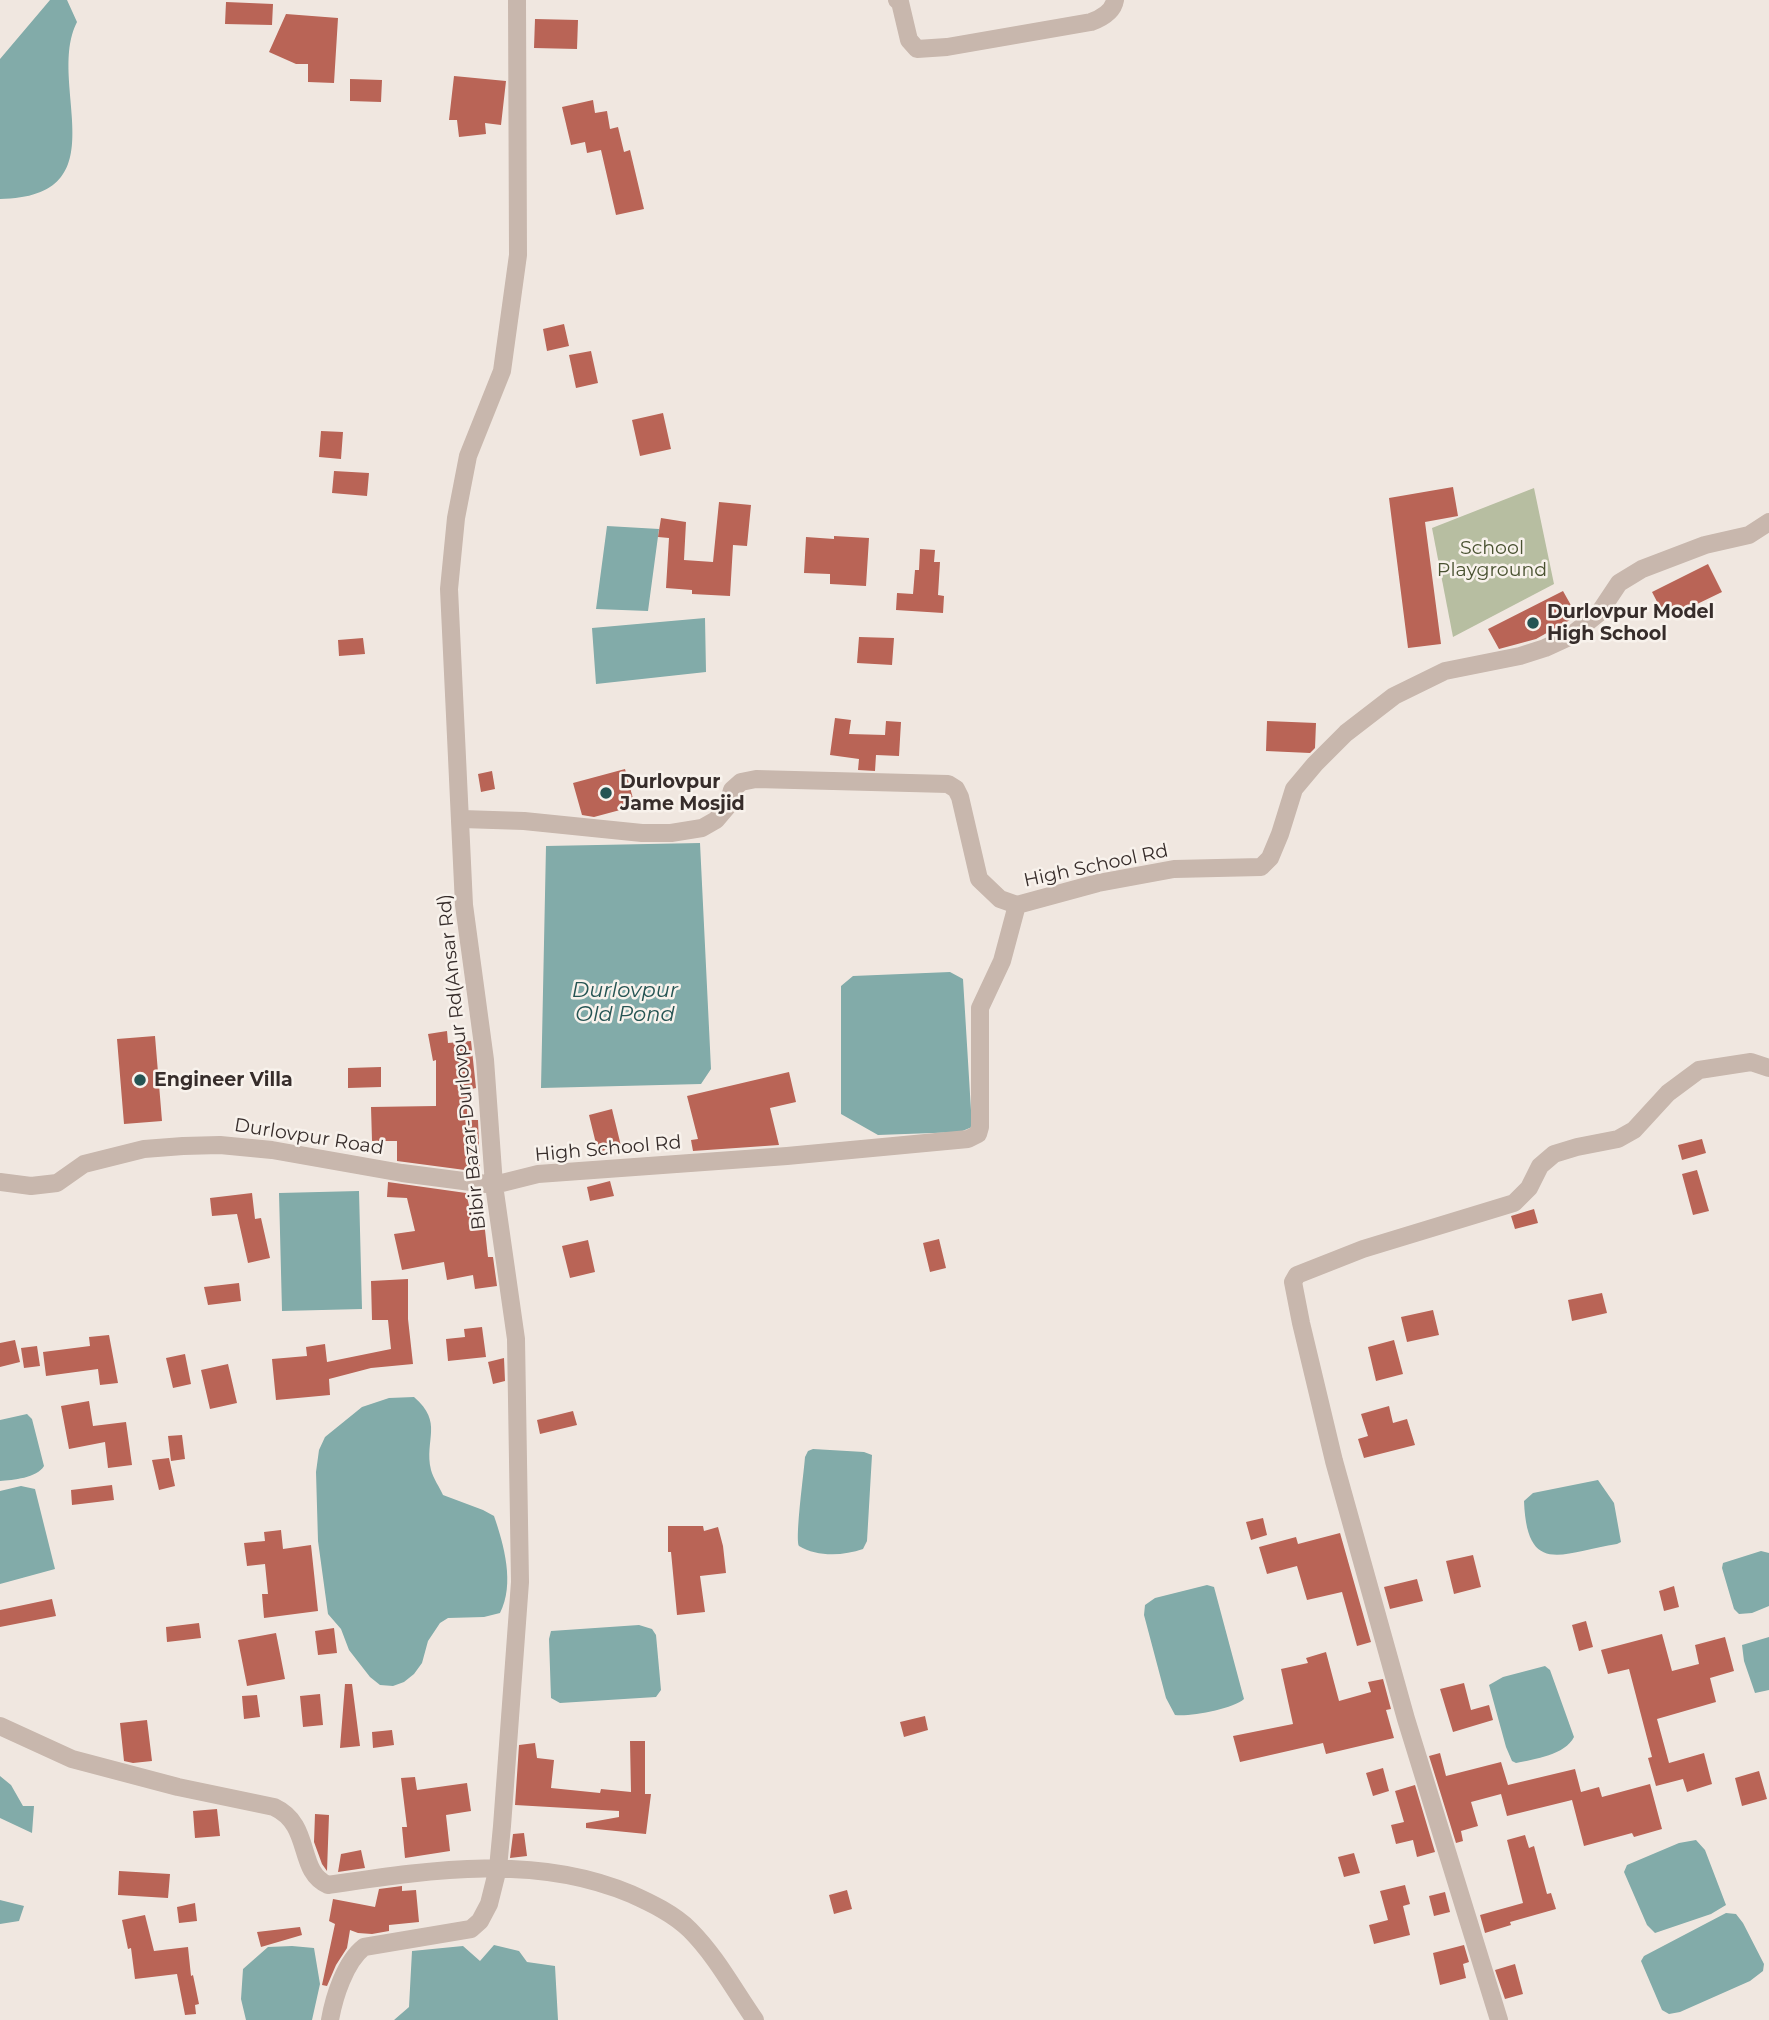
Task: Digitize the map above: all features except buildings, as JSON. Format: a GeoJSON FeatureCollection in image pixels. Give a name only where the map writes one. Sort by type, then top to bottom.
{"type":"FeatureCollection","features":[{"type":"Feature","properties":{"kind":"street","name":"Bibir Bazar-Durlovpur Rd(Ansar Rd)"},"geometry":{"type":"LineString","coordinates":[[330,2020],[333,2005],[355,1955],[364,1947],[381,1943],[471,1929],[480,1921],[489,1904],[498,1868],[520,1582],[516,1339],[494,1185],[485,1060],[464,905],[449,589],[456,518],[468,456],[502,371],[518,255],[517,0]]}},
{"type":"Feature","properties":{"kind":"street"},"geometry":{"type":"LineString","coordinates":[[897,0],[900,2],[909,40],[917,49],[947,47],[1091,22],[1102,18],[1114,7],[1115,0]]}},
{"type":"Feature","properties":{"kind":"street","name":"High School Rd"},"geometry":{"type":"LineString","coordinates":[[494,1185],[538,1174],[787,1156],[968,1139],[978,1133],[980,1127],[980,1008],[1002,961],[1017,905],[1098,883],[1174,869],[1261,867],[1270,858],[1294,789],[1346,733],[1394,696],[1445,671],[1520,656],[1569,637],[1599,613],[1619,583],[1642,569],[1705,545],[1749,535],[1769,522]]}},
{"type":"Feature","properties":{"kind":"street"},"geometry":{"type":"LineString","coordinates":[[461,819],[524,821],[642,833],[671,833],[702,828],[716,820],[727,807],[732,790],[741,782],[756,779],[948,784],[956,789],[960,797],[979,879],[1000,899],[1017,905]]}},
{"type":"Feature","properties":{"kind":"street"},"geometry":{"type":"LineString","coordinates":[[1499,2020],[1406,1719],[1334,1461],[1293,1282],[1297,1275],[1363,1249],[1514,1203],[1530,1188],[1540,1166],[1554,1154],[1619,1139],[1634,1130],[1668,1093],[1699,1070],[1751,1062],[1769,1068]]}},
{"type":"Feature","properties":{"kind":"street","name":"Durlovpur Road"},"geometry":{"type":"LineString","coordinates":[[0,1182],[31,1186],[57,1183],[84,1164],[144,1149],[220,1145],[272,1150],[402,1173],[494,1185]]}},
{"type":"Feature","properties":{"kind":"street"},"geometry":{"type":"LineString","coordinates":[[0,1726],[72,1759],[178,1787],[274,1807],[285,1812],[298,1829],[313,1874],[328,1885],[465,1869],[498,1868],[568,1874],[605,1883],[652,1903],[688,1928],[710,1952],[755,2020]]}},
{"type":"Feature","properties":{"kind":"green space","name":"School Playground"},"geometry":{"type":"Polygon","coordinates":[[[1534,488],[1554,584],[1453,637],[1432,528],[1534,488]]]}},
{"type":"Feature","properties":{"kind":"water"},"geometry":{"type":"Polygon","coordinates":[[[50,0],[67,0],[77,22],[70,47],[73,133],[70,158],[59,179],[37,193],[0,199],[0,59],[50,0]]]}},
{"type":"Feature","properties":{"kind":"water"},"geometry":{"type":"Polygon","coordinates":[[[607,526],[659,529],[648,611],[596,609],[607,526]]]}},
{"type":"Feature","properties":{"kind":"water"},"geometry":{"type":"Polygon","coordinates":[[[705,618],[706,672],[596,684],[592,628],[705,618]]]}},
{"type":"Feature","properties":{"kind":"water","name":"Durlovpur Old Pond"},"geometry":{"type":"Polygon","coordinates":[[[700,843],[711,1069],[701,1084],[541,1088],[546,846],[700,843]]]}},
{"type":"Feature","properties":{"kind":"water"},"geometry":{"type":"Polygon","coordinates":[[[950,972],[963,979],[972,1127],[960,1132],[878,1135],[841,1114],[841,986],[853,976],[950,972]]]}},
{"type":"Feature","properties":{"kind":"water"},"geometry":{"type":"Polygon","coordinates":[[[359,1191],[362,1309],[282,1311],[279,1193],[359,1191]]]}},
{"type":"Feature","properties":{"kind":"water"},"geometry":{"type":"Polygon","coordinates":[[[414,1397],[423,1406],[431,1423],[429,1459],[433,1476],[443,1495],[494,1516],[504,1552],[507,1590],[500,1613],[484,1617],[448,1618],[440,1623],[428,1641],[422,1663],[414,1674],[393,1686],[380,1685],[370,1677],[349,1650],[341,1629],[328,1614],[318,1541],[316,1472],[319,1450],[325,1437],[362,1407],[389,1398],[414,1397]]]}},
{"type":"Feature","properties":{"kind":"water"},"geometry":{"type":"Polygon","coordinates":[[[27,1414],[32,1419],[44,1466],[30,1476],[0,1481],[0,1420],[27,1414]]]}},
{"type":"Feature","properties":{"kind":"water"},"geometry":{"type":"Polygon","coordinates":[[[808,1451],[864,1452],[872,1455],[867,1541],[863,1549],[830,1554],[806,1550],[799,1546],[805,1457],[808,1451]]]}},
{"type":"Feature","properties":{"kind":"water"},"geometry":{"type":"Polygon","coordinates":[[[1598,1480],[1614,1503],[1621,1542],[1565,1554],[1541,1551],[1532,1541],[1524,1501],[1533,1493],[1598,1480]]]}},
{"type":"Feature","properties":{"kind":"water"},"geometry":{"type":"Polygon","coordinates":[[[21,1486],[35,1489],[55,1569],[0,1584],[0,1491],[21,1486]]]}},
{"type":"Feature","properties":{"kind":"water"},"geometry":{"type":"Polygon","coordinates":[[[1761,1551],[1769,1553],[1769,1606],[1752,1613],[1739,1614],[1734,1609],[1722,1568],[1723,1563],[1761,1551]]]}},
{"type":"Feature","properties":{"kind":"water"},"geometry":{"type":"Polygon","coordinates":[[[1207,1585],[1214,1587],[1244,1699],[1211,1712],[1175,1715],[1166,1698],[1144,1615],[1145,1605],[1155,1598],[1207,1585]]]}},
{"type":"Feature","properties":{"kind":"water"},"geometry":{"type":"Polygon","coordinates":[[[639,1625],[652,1629],[656,1635],[661,1690],[656,1697],[560,1703],[551,1698],[551,1631],[639,1625]]]}},
{"type":"Feature","properties":{"kind":"water"},"geometry":{"type":"Polygon","coordinates":[[[1769,1637],[1769,1690],[1755,1693],[1744,1661],[1742,1645],[1769,1637]]]}},
{"type":"Feature","properties":{"kind":"water"},"geometry":{"type":"Polygon","coordinates":[[[1545,1666],[1550,1670],[1574,1737],[1557,1752],[1516,1763],[1512,1761],[1506,1747],[1489,1685],[1503,1677],[1545,1666]]]}},
{"type":"Feature","properties":{"kind":"water"},"geometry":{"type":"Polygon","coordinates":[[[0,1776],[11,1785],[23,1806],[34,1806],[32,1833],[0,1818],[0,1776]]]}},
{"type":"Feature","properties":{"kind":"water"},"geometry":{"type":"Polygon","coordinates":[[[1696,1840],[1705,1850],[1726,1905],[1711,1914],[1655,1933],[1647,1925],[1624,1872],[1627,1865],[1679,1843],[1696,1840]]]}},
{"type":"Feature","properties":{"kind":"water"},"geometry":{"type":"Polygon","coordinates":[[[0,1900],[24,1906],[19,1921],[0,1924],[0,1900]]]}},
{"type":"Feature","properties":{"kind":"water"},"geometry":{"type":"Polygon","coordinates":[[[1726,1913],[1736,1914],[1743,1923],[1764,1964],[1763,1971],[1750,1981],[1680,2012],[1669,2014],[1662,2010],[1641,1961],[1644,1956],[1726,1913]]]}},
{"type":"Feature","properties":{"kind":"water"},"geometry":{"type":"Polygon","coordinates":[[[494,1945],[519,1951],[527,1962],[555,1966],[558,2020],[394,2020],[409,2007],[412,1951],[463,1946],[480,1961],[494,1945]]]}},
{"type":"Feature","properties":{"kind":"water"},"geometry":{"type":"Polygon","coordinates":[[[268,1947],[314,1948],[320,1984],[312,2020],[246,2020],[241,1999],[243,1969],[268,1947]]]}},
{"type":"Feature","properties":{"kind":"place","name":"Durlovpur Model High School"},"geometry":{"type":"Point","coordinates":[1533,623]}},
{"type":"Feature","properties":{"kind":"place","name":"Durlovpur Jame Mosjid"},"geometry":{"type":"Point","coordinates":[606,793]}},
{"type":"Feature","properties":{"kind":"place","name":"Engineer Villa"},"geometry":{"type":"Point","coordinates":[140,1080]}}]}
